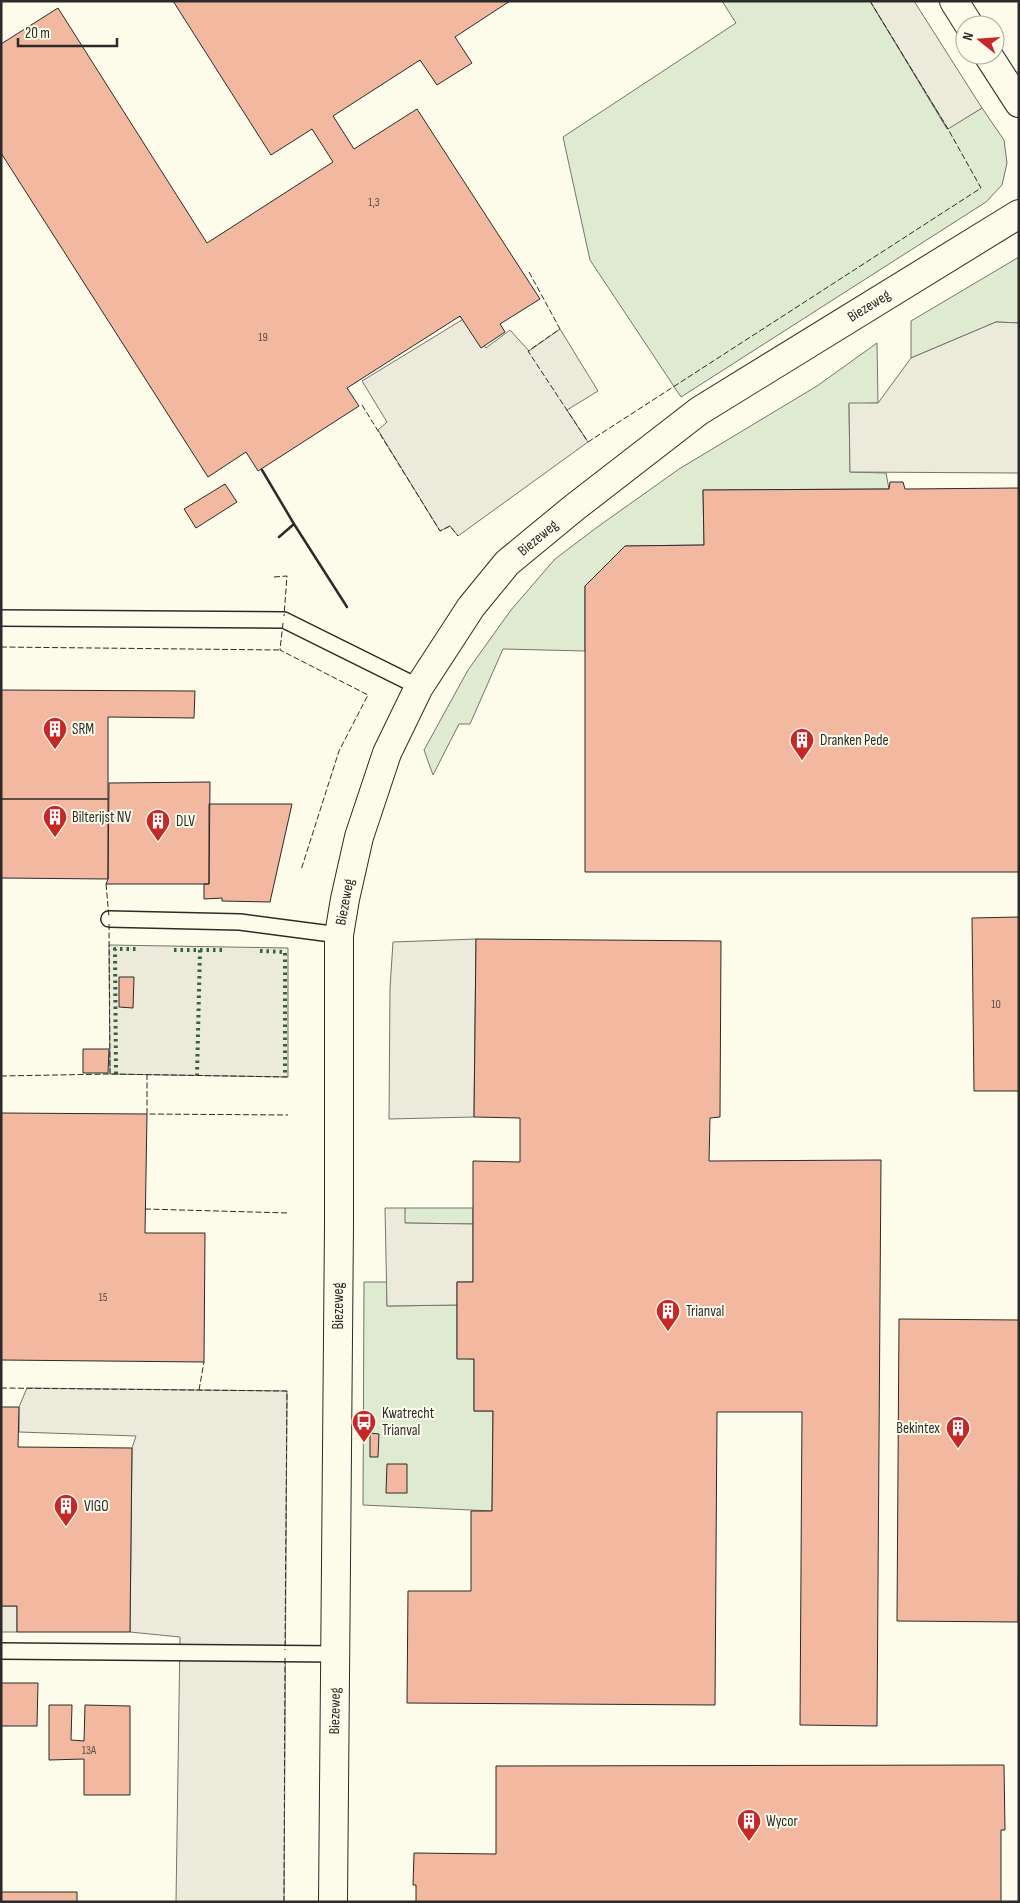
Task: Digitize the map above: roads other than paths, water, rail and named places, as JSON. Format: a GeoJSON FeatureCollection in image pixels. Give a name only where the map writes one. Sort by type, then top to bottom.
{"type":"FeatureCollection","features":[{"type":"Feature","properties":{"kind":"street"},"geometry":{"type":"LineString","coordinates":[[954,1],[963,15]]}},
{"type":"Feature","properties":{"kind":"street"},"geometry":{"type":"LineString","coordinates":[[994,65],[1019,103]]}},
{"type":"Feature","properties":{"kind":"street","name":"Biezeweg"},"geometry":{"type":"LineString","coordinates":[[333,1902],[339,935],[359,837],[387,753],[419,687],[471,608],[507,563],[582,501],[699,411],[1019,214]]}},
{"type":"Feature","properties":{"kind":"lane"},"geometry":{"type":"LineString","coordinates":[[1,618],[284,620],[419,687]]}},
{"type":"Feature","properties":{"kind":"lane"},"geometry":{"type":"LineString","coordinates":[[109,919],[240,922],[339,935]]}},
{"type":"Feature","properties":{"kind":"lane"},"geometry":{"type":"LineString","coordinates":[[1,1651],[336,1654]]}},
{"type":"Feature","properties":{"kind":"place","name":"SRM"},"geometry":{"type":"Point","coordinates":[55,750]}},
{"type":"Feature","properties":{"kind":"place","name":"Dranken Pede"},"geometry":{"type":"Point","coordinates":[802,761]}},
{"type":"Feature","properties":{"kind":"place","name":"Bilterijst NV"},"geometry":{"type":"Point","coordinates":[55,838]}},
{"type":"Feature","properties":{"kind":"place","name":"DLV"},"geometry":{"type":"Point","coordinates":[158,842]}},
{"type":"Feature","properties":{"kind":"place","name":"Trianval"},"geometry":{"type":"Point","coordinates":[668,1332]}},
{"type":"Feature","properties":{"kind":"place","name":"Kwatrecht Trianval"},"geometry":{"type":"Point","coordinates":[364,1443]}},
{"type":"Feature","properties":{"kind":"place","name":"Bekintex"},"geometry":{"type":"Point","coordinates":[958,1449]}},
{"type":"Feature","properties":{"kind":"place","name":"VIGO"},"geometry":{"type":"Point","coordinates":[66,1527]}},
{"type":"Feature","properties":{"kind":"place","name":"Wycor"},"geometry":{"type":"Point","coordinates":[749,1842]}}]}
